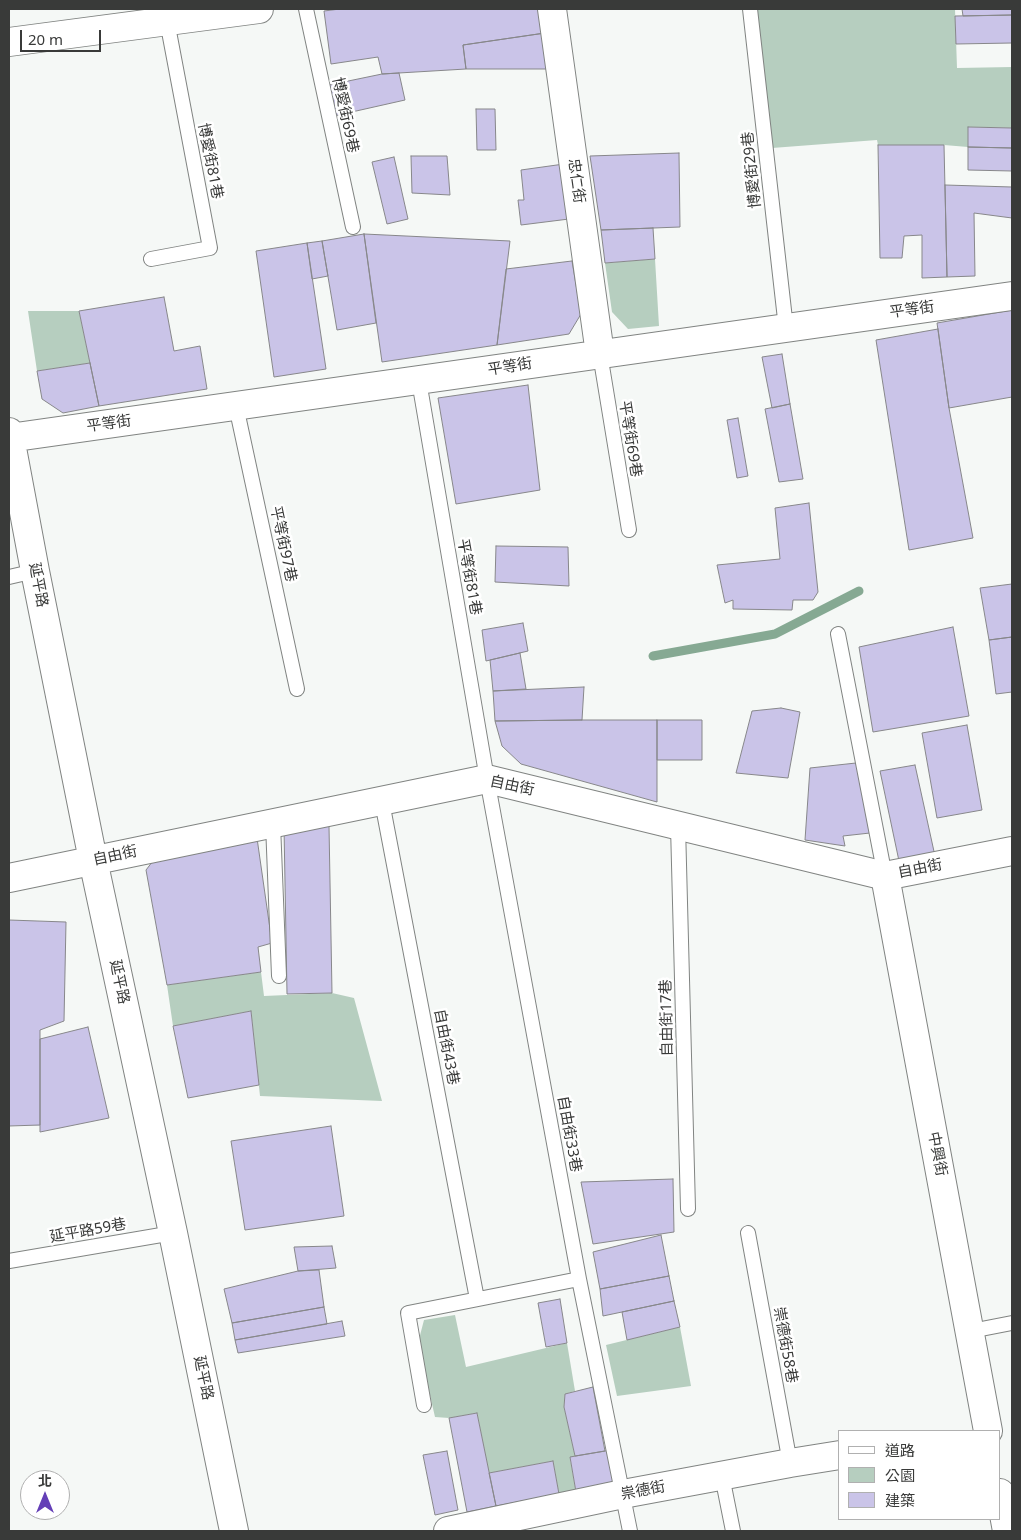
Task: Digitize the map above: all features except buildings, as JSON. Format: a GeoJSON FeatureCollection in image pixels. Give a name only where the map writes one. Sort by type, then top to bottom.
{"type":"FeatureCollection","features":[{"type":"Feature","properties":{"kind":"street"},"geometry":{"type":"LineString","coordinates":[[9,42],[155,18],[259,9]]}},
{"type":"Feature","properties":{"kind":"street","name":"忠仁街"},"geometry":{"type":"LineString","coordinates":[[552,9],[600,354]]}},
{"type":"Feature","properties":{"kind":"street","name":"平等街"},"geometry":{"type":"LineString","coordinates":[[9,436],[419,381],[1012,296]]}},
{"type":"Feature","properties":{"kind":"street","name":"延平路"},"geometry":{"type":"LineString","coordinates":[[9,436],[22,574],[93,860],[173,1233],[234,1531]]}},
{"type":"Feature","properties":{"kind":"street","name":"自由街"},"geometry":{"type":"LineString","coordinates":[[9,878],[487,779],[885,876],[1012,851]]}},
{"type":"Feature","properties":{"kind":"street","name":"中興街"},"geometry":{"type":"LineString","coordinates":[[885,876],[971,1331],[988,1430]]}},
{"type":"Feature","properties":{"kind":"street","name":"祟德街"},"geometry":{"type":"LineString","coordinates":[[448,1531],[623,1494],[838,1455]]}},
{"type":"Feature","properties":{"kind":"street"},"geometry":{"type":"LineString","coordinates":[[1001,1498],[1007,1531]]}},
{"type":"Feature","properties":{"kind":"lane","name":"博愛街69巷"},"geometry":{"type":"LineString","coordinates":[[306,9],[353,227]]}},
{"type":"Feature","properties":{"kind":"lane","name":"博愛街29巷"},"geometry":{"type":"LineString","coordinates":[[750,9],[786,328]]}},
{"type":"Feature","properties":{"kind":"lane","name":"博愛街81巷"},"geometry":{"type":"LineString","coordinates":[[151,259],[210,248],[155,18]]}},
{"type":"Feature","properties":{"kind":"lane","name":"平等街69巷"},"geometry":{"type":"LineString","coordinates":[[600,354],[629,530]]}},
{"type":"Feature","properties":{"kind":"lane","name":"平等街81巷"},"geometry":{"type":"LineString","coordinates":[[419,381],[487,779]]}},
{"type":"Feature","properties":{"kind":"lane","name":"平等街97巷"},"geometry":{"type":"LineString","coordinates":[[236,406],[297,689]]}},
{"type":"Feature","properties":{"kind":"lane"},"geometry":{"type":"LineString","coordinates":[[838,634],[885,876]]}},
{"type":"Feature","properties":{"kind":"lane","name":"自由街33巷"},"geometry":{"type":"LineString","coordinates":[[487,779],[579,1279],[630,1531]]}},
{"type":"Feature","properties":{"kind":"lane","name":"自由街43巷"},"geometry":{"type":"LineString","coordinates":[[382,802],[477,1299]]}},
{"type":"Feature","properties":{"kind":"lane"},"geometry":{"type":"LineString","coordinates":[[273,824],[279,976]]}},
{"type":"Feature","properties":{"kind":"lane","name":"自由街17巷"},"geometry":{"type":"LineString","coordinates":[[678,826],[688,1209]]}},
{"type":"Feature","properties":{"kind":"lane","name":"延平路59巷"},"geometry":{"type":"LineString","coordinates":[[9,1261],[173,1233]]}},
{"type":"Feature","properties":{"kind":"lane","name":"崇德街58巷"},"geometry":{"type":"LineString","coordinates":[[748,1233],[790,1463]]}},
{"type":"Feature","properties":{"kind":"lane"},"geometry":{"type":"LineString","coordinates":[[424,1405],[408,1313],[579,1279]]}},
{"type":"Feature","properties":{"kind":"lane"},"geometry":{"type":"LineString","coordinates":[[971,1331],[1012,1323]]}},
{"type":"Feature","properties":{"kind":"lane"},"geometry":{"type":"LineString","coordinates":[[722,1476],[733,1531]]}},
{"type":"Feature","properties":{"kind":"green space"},"geometry":{"type":"Polygon","coordinates":[[[755,9],[955,9],[957,68],[1012,67],[1012,128],[968,127],[968,147],[878,145],[877,140],[772,148],[755,9]]]}},
{"type":"Feature","properties":{"kind":"green space"},"geometry":{"type":"Polygon","coordinates":[[[655,259],[659,326],[628,329],[612,312],[605,263],[655,259]]]}},
{"type":"Feature","properties":{"kind":"green space"},"geometry":{"type":"Polygon","coordinates":[[[28,311],[79,311],[90,363],[37,371],[28,311]]]}},
{"type":"Feature","properties":{"kind":"green space"},"geometry":{"type":"Polygon","coordinates":[[[261,972],[264,996],[332,993],[354,998],[382,1101],[260,1096],[251,1011],[173,1026],[167,985],[261,972]]]}},
{"type":"Feature","properties":{"kind":"green space"},"geometry":{"type":"Polygon","coordinates":[[[455,1315],[466,1367],[567,1343],[575,1391],[565,1394],[564,1407],[575,1456],[570,1458],[576,1492],[559,1494],[553,1461],[489,1473],[477,1413],[449,1418],[435,1417],[418,1343],[424,1320],[455,1315]]]}},
{"type":"Feature","properties":{"kind":"green space"},"geometry":{"type":"Polygon","coordinates":[[[680,1327],[691,1386],[617,1396],[606,1345],[680,1327]]]}},
{"type":"Feature","properties":{"kind":"waterway"},"geometry":{"type":"LineString","coordinates":[[653,656],[775,634],[859,591]]}}]}
